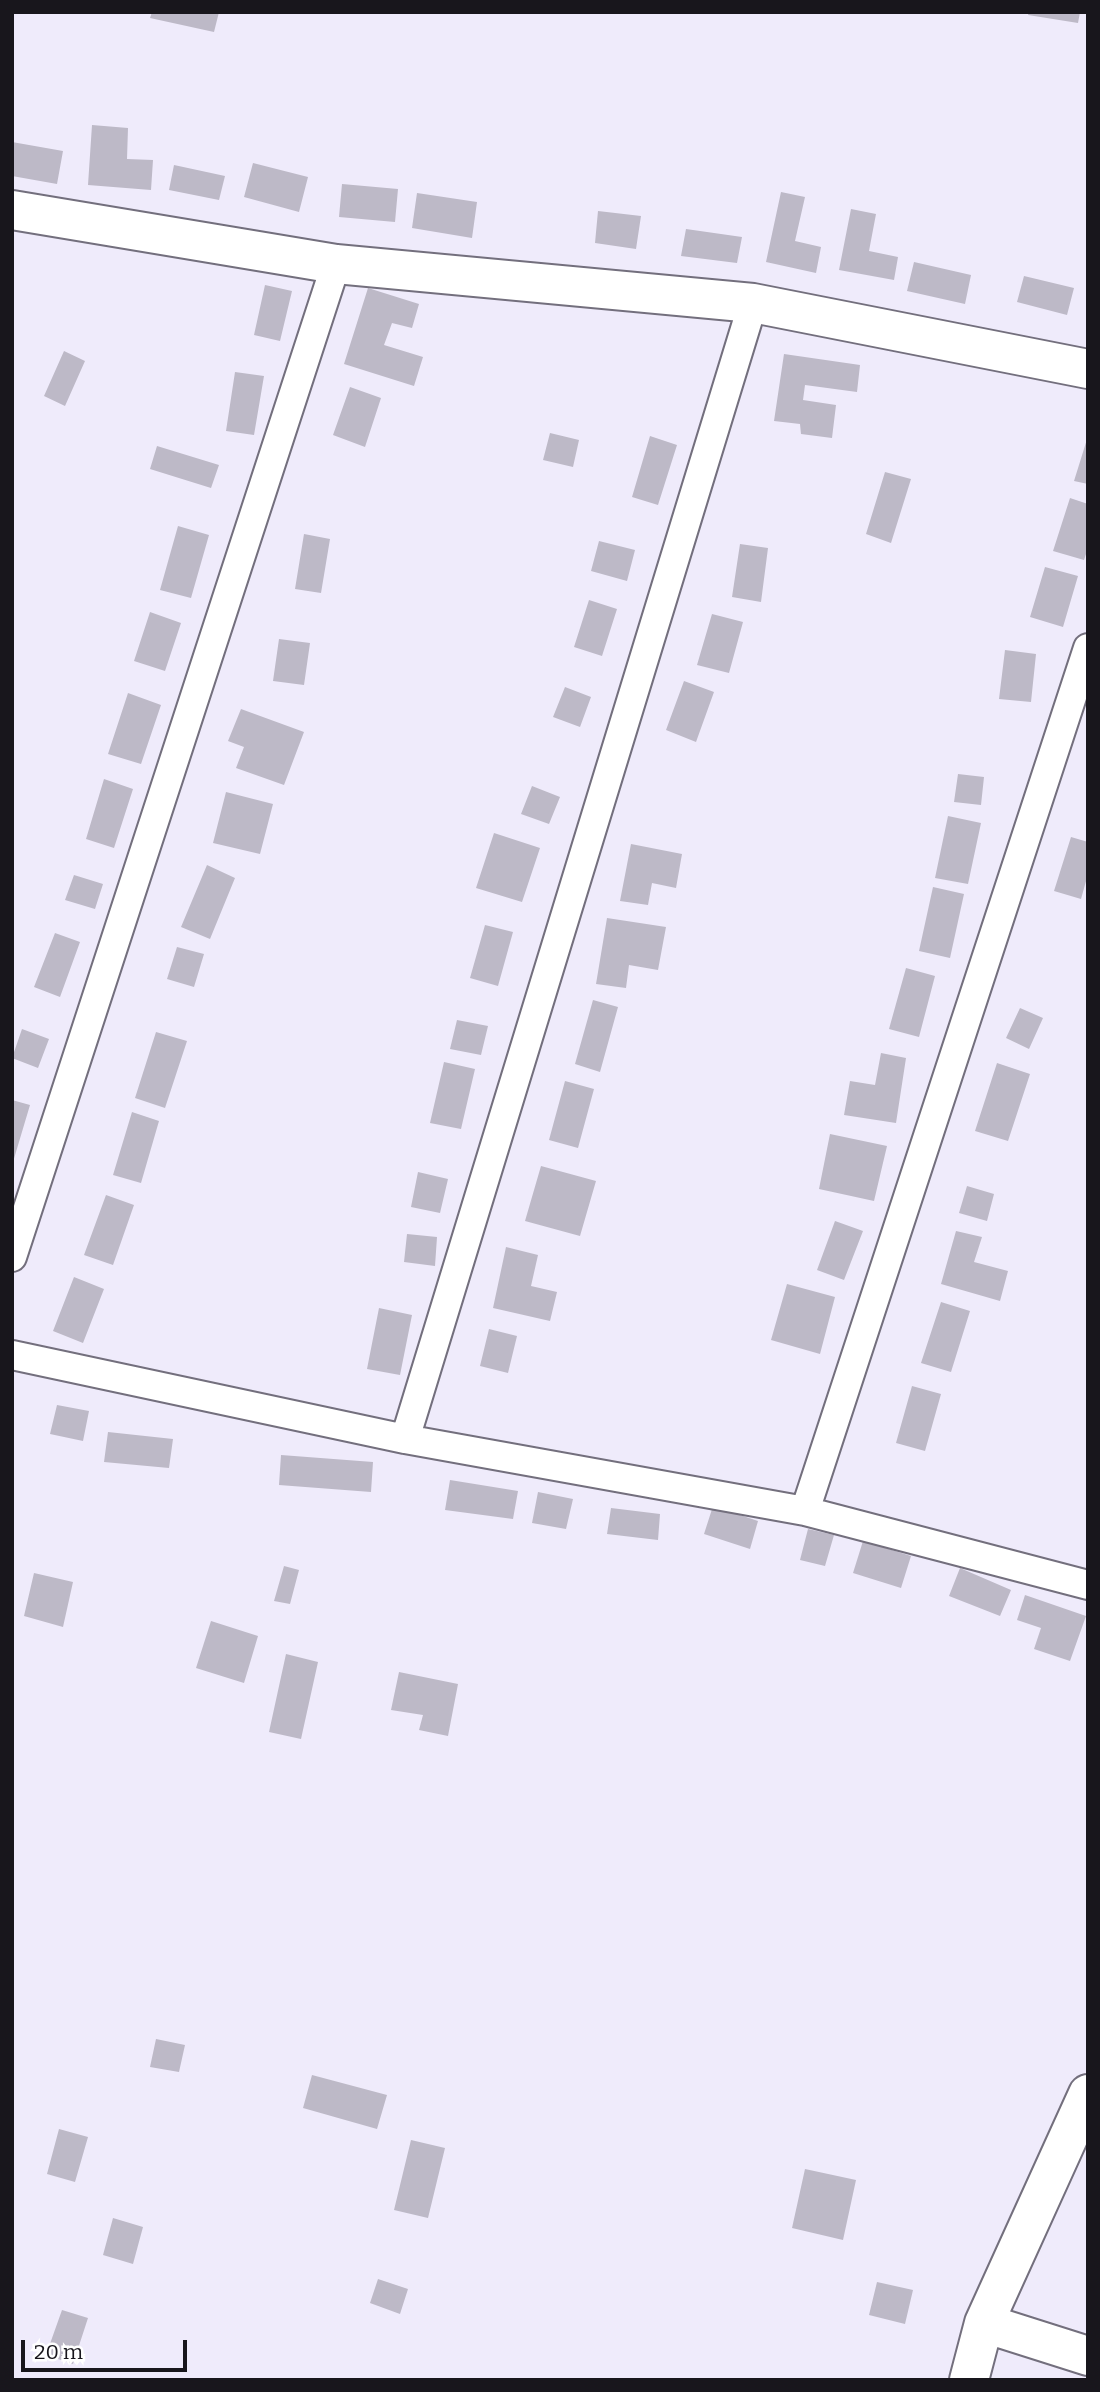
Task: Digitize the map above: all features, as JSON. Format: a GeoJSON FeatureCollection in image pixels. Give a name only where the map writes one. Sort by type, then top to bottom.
{"type":"FeatureCollection","features":[{"type":"Feature","properties":{"kind":"street"},"geometry":{"type":"LineString","coordinates":[[12,210],[336,264],[753,303],[1088,369]]}},
{"type":"Feature","properties":{"kind":"street"},"geometry":{"type":"LineString","coordinates":[[969,2380],[984,2323],[1088,2094]]}},
{"type":"Feature","properties":{"kind":"street"},"geometry":{"type":"LineString","coordinates":[[984,2323],[1088,2357]]}},
{"type":"Feature","properties":{"kind":"lane"},"geometry":{"type":"LineString","coordinates":[[12,1257],[336,264]]}},
{"type":"Feature","properties":{"kind":"lane"},"geometry":{"type":"LineString","coordinates":[[405,1439],[753,303]]}},
{"type":"Feature","properties":{"kind":"lane"},"geometry":{"type":"LineString","coordinates":[[805,1511],[1088,648]]}},
{"type":"Feature","properties":{"kind":"lane"},"geometry":{"type":"LineString","coordinates":[[12,1356],[405,1439],[805,1511],[1088,1585]]}},
{"type":"Feature","properties":{"kind":"building"},"geometry":{"type":"Polygon","coordinates":[[[152,12],[219,12],[214,32],[150,18],[152,12]]]}},
{"type":"Feature","properties":{"kind":"building"},"geometry":{"type":"Polygon","coordinates":[[[1029,12],[1080,12],[1078,23],[1028,15],[1029,12]]]}},
{"type":"Feature","properties":{"kind":"building"},"geometry":{"type":"Polygon","coordinates":[[[92,125],[128,128],[127,159],[153,160],[151,190],[88,185],[92,125]]]}},
{"type":"Feature","properties":{"kind":"building"},"geometry":{"type":"Polygon","coordinates":[[[12,142],[63,151],[57,184],[12,176],[12,142]]]}},
{"type":"Feature","properties":{"kind":"building"},"geometry":{"type":"Polygon","coordinates":[[[253,163],[308,177],[299,212],[244,197],[253,163]]]}},
{"type":"Feature","properties":{"kind":"building"},"geometry":{"type":"Polygon","coordinates":[[[174,165],[225,176],[219,200],[169,190],[174,165]]]}},
{"type":"Feature","properties":{"kind":"building"},"geometry":{"type":"Polygon","coordinates":[[[342,184],[398,189],[395,222],[339,217],[342,184]]]}},
{"type":"Feature","properties":{"kind":"building"},"geometry":{"type":"Polygon","coordinates":[[[781,192],[805,197],[795,241],[821,247],[816,273],[766,262],[781,192]]]}},
{"type":"Feature","properties":{"kind":"building"},"geometry":{"type":"Polygon","coordinates":[[[417,193],[477,202],[472,238],[412,228],[417,193]]]}},
{"type":"Feature","properties":{"kind":"building"},"geometry":{"type":"Polygon","coordinates":[[[851,209],[876,214],[869,251],[898,257],[894,280],[839,270],[851,209]]]}},
{"type":"Feature","properties":{"kind":"building"},"geometry":{"type":"Polygon","coordinates":[[[598,211],[641,216],[636,249],[595,243],[598,211]]]}},
{"type":"Feature","properties":{"kind":"building"},"geometry":{"type":"Polygon","coordinates":[[[686,229],[742,237],[737,263],[681,256],[686,229]]]}},
{"type":"Feature","properties":{"kind":"building"},"geometry":{"type":"Polygon","coordinates":[[[914,262],[971,275],[965,304],[907,291],[914,262]]]}},
{"type":"Feature","properties":{"kind":"building"},"geometry":{"type":"Polygon","coordinates":[[[1024,276],[1074,288],[1067,315],[1017,302],[1024,276]]]}},
{"type":"Feature","properties":{"kind":"building"},"geometry":{"type":"Polygon","coordinates":[[[265,285],[292,291],[280,341],[254,335],[265,285]]]}},
{"type":"Feature","properties":{"kind":"building"},"geometry":{"type":"Polygon","coordinates":[[[368,288],[419,304],[412,328],[392,323],[384,345],[423,357],[414,386],[344,364],[368,288]]]}},
{"type":"Feature","properties":{"kind":"building"},"geometry":{"type":"Polygon","coordinates":[[[64,351],[85,361],[65,406],[44,396],[64,351]]]}},
{"type":"Feature","properties":{"kind":"building"},"geometry":{"type":"Polygon","coordinates":[[[784,354],[860,365],[857,392],[805,385],[803,400],[836,405],[832,438],[801,434],[800,424],[774,421],[784,354]]]}},
{"type":"Feature","properties":{"kind":"building"},"geometry":{"type":"Polygon","coordinates":[[[235,372],[264,376],[254,435],[226,431],[235,372]]]}},
{"type":"Feature","properties":{"kind":"building"},"geometry":{"type":"Polygon","coordinates":[[[350,387],[381,398],[365,447],[333,435],[350,387]]]}},
{"type":"Feature","properties":{"kind":"building"},"geometry":{"type":"Polygon","coordinates":[[[550,433],[579,440],[573,467],[543,460],[550,433]]]}},
{"type":"Feature","properties":{"kind":"building"},"geometry":{"type":"Polygon","coordinates":[[[650,436],[677,445],[658,505],[632,497],[650,436]]]}},
{"type":"Feature","properties":{"kind":"building"},"geometry":{"type":"Polygon","coordinates":[[[1088,436],[1088,484],[1074,481],[1088,436]]]}},
{"type":"Feature","properties":{"kind":"building"},"geometry":{"type":"Polygon","coordinates":[[[157,446],[219,465],[211,488],[150,469],[157,446]]]}},
{"type":"Feature","properties":{"kind":"building"},"geometry":{"type":"Polygon","coordinates":[[[885,472],[911,479],[891,543],[866,534],[885,472]]]}},
{"type":"Feature","properties":{"kind":"building"},"geometry":{"type":"Polygon","coordinates":[[[1070,498],[1088,504],[1088,548],[1084,560],[1053,551],[1070,498]]]}},
{"type":"Feature","properties":{"kind":"building"},"geometry":{"type":"Polygon","coordinates":[[[178,526],[209,535],[191,598],[160,590],[178,526]]]}},
{"type":"Feature","properties":{"kind":"building"},"geometry":{"type":"Polygon","coordinates":[[[304,534],[330,539],[321,593],[295,589],[304,534]]]}},
{"type":"Feature","properties":{"kind":"building"},"geometry":{"type":"Polygon","coordinates":[[[599,541],[635,550],[627,581],[591,571],[599,541]]]}},
{"type":"Feature","properties":{"kind":"building"},"geometry":{"type":"Polygon","coordinates":[[[740,544],[768,548],[761,602],[732,597],[740,544]]]}},
{"type":"Feature","properties":{"kind":"building"},"geometry":{"type":"Polygon","coordinates":[[[1045,567],[1078,576],[1063,627],[1030,617],[1045,567]]]}},
{"type":"Feature","properties":{"kind":"building"},"geometry":{"type":"Polygon","coordinates":[[[589,600],[617,609],[602,656],[574,647],[589,600]]]}},
{"type":"Feature","properties":{"kind":"building"},"geometry":{"type":"Polygon","coordinates":[[[150,612],[181,623],[165,671],[134,661],[150,612]]]}},
{"type":"Feature","properties":{"kind":"building"},"geometry":{"type":"Polygon","coordinates":[[[712,614],[743,622],[729,673],[697,665],[712,614]]]}},
{"type":"Feature","properties":{"kind":"building"},"geometry":{"type":"Polygon","coordinates":[[[279,639],[310,643],[304,685],[273,681],[279,639]]]}},
{"type":"Feature","properties":{"kind":"building"},"geometry":{"type":"Polygon","coordinates":[[[1005,650],[1036,654],[1031,702],[999,699],[1005,650]]]}},
{"type":"Feature","properties":{"kind":"building"},"geometry":{"type":"Polygon","coordinates":[[[684,681],[714,692],[696,742],[666,730],[684,681]]]}},
{"type":"Feature","properties":{"kind":"building"},"geometry":{"type":"Polygon","coordinates":[[[565,687],[591,697],[580,727],[553,717],[565,687]]]}},
{"type":"Feature","properties":{"kind":"building"},"geometry":{"type":"Polygon","coordinates":[[[128,693],[161,705],[141,764],[108,754],[128,693]]]}},
{"type":"Feature","properties":{"kind":"building"},"geometry":{"type":"Polygon","coordinates":[[[241,709],[304,732],[284,785],[236,768],[244,747],[228,741],[241,709]]]}},
{"type":"Feature","properties":{"kind":"building"},"geometry":{"type":"Polygon","coordinates":[[[958,774],[984,777],[981,805],[954,802],[958,774]]]}},
{"type":"Feature","properties":{"kind":"building"},"geometry":{"type":"Polygon","coordinates":[[[104,779],[133,789],[114,848],[86,839],[104,779]]]}},
{"type":"Feature","properties":{"kind":"building"},"geometry":{"type":"Polygon","coordinates":[[[532,786],[560,797],[549,824],[521,814],[532,786]]]}},
{"type":"Feature","properties":{"kind":"building"},"geometry":{"type":"Polygon","coordinates":[[[226,792],[273,804],[260,854],[213,843],[226,792]]]}},
{"type":"Feature","properties":{"kind":"building"},"geometry":{"type":"Polygon","coordinates":[[[948,816],[981,823],[968,884],[935,878],[948,816]]]}},
{"type":"Feature","properties":{"kind":"building"},"geometry":{"type":"Polygon","coordinates":[[[494,833],[540,848],[522,902],[476,888],[494,833]]]}},
{"type":"Feature","properties":{"kind":"building"},"geometry":{"type":"Polygon","coordinates":[[[1071,837],[1088,842],[1088,874],[1081,899],[1054,891],[1071,837]]]}},
{"type":"Feature","properties":{"kind":"building"},"geometry":{"type":"Polygon","coordinates":[[[631,844],[682,854],[676,888],[652,883],[648,905],[620,901],[631,844]]]}},
{"type":"Feature","properties":{"kind":"building"},"geometry":{"type":"Polygon","coordinates":[[[207,865],[235,878],[210,939],[181,927],[207,865]]]}},
{"type":"Feature","properties":{"kind":"building"},"geometry":{"type":"Polygon","coordinates":[[[74,875],[103,884],[95,909],[65,900],[74,875]]]}},
{"type":"Feature","properties":{"kind":"building"},"geometry":{"type":"Polygon","coordinates":[[[933,887],[964,894],[950,958],[919,951],[933,887]]]}},
{"type":"Feature","properties":{"kind":"building"},"geometry":{"type":"Polygon","coordinates":[[[607,918],[666,927],[658,970],[629,965],[626,988],[596,984],[607,918]]]}},
{"type":"Feature","properties":{"kind":"building"},"geometry":{"type":"Polygon","coordinates":[[[485,925],[513,932],[498,986],[470,978],[485,925]]]}},
{"type":"Feature","properties":{"kind":"building"},"geometry":{"type":"Polygon","coordinates":[[[55,933],[80,942],[60,997],[34,987],[55,933]]]}},
{"type":"Feature","properties":{"kind":"building"},"geometry":{"type":"Polygon","coordinates":[[[177,947],[204,954],[194,987],[167,979],[177,947]]]}},
{"type":"Feature","properties":{"kind":"building"},"geometry":{"type":"Polygon","coordinates":[[[906,968],[935,976],[919,1037],[889,1029],[906,968]]]}},
{"type":"Feature","properties":{"kind":"building"},"geometry":{"type":"Polygon","coordinates":[[[593,1000],[618,1007],[600,1072],[575,1064],[593,1000]]]}},
{"type":"Feature","properties":{"kind":"building"},"geometry":{"type":"Polygon","coordinates":[[[1020,1008],[1043,1018],[1029,1049],[1006,1038],[1020,1008]]]}},
{"type":"Feature","properties":{"kind":"building"},"geometry":{"type":"Polygon","coordinates":[[[457,1020],[488,1026],[481,1055],[450,1049],[457,1020]]]}},
{"type":"Feature","properties":{"kind":"building"},"geometry":{"type":"Polygon","coordinates":[[[22,1029],[49,1039],[38,1068],[12,1058],[22,1029]]]}},
{"type":"Feature","properties":{"kind":"building"},"geometry":{"type":"Polygon","coordinates":[[[156,1032],[187,1041],[165,1108],[135,1098],[156,1032]]]}},
{"type":"Feature","properties":{"kind":"building"},"geometry":{"type":"Polygon","coordinates":[[[881,1053],[906,1058],[896,1123],[844,1115],[850,1081],[875,1085],[881,1053]]]}},
{"type":"Feature","properties":{"kind":"building"},"geometry":{"type":"Polygon","coordinates":[[[444,1062],[475,1069],[461,1129],[430,1123],[444,1062]]]}},
{"type":"Feature","properties":{"kind":"building"},"geometry":{"type":"Polygon","coordinates":[[[997,1063],[1030,1074],[1008,1141],[975,1131],[997,1063]]]}},
{"type":"Feature","properties":{"kind":"building"},"geometry":{"type":"Polygon","coordinates":[[[565,1081],[594,1089],[578,1148],[549,1140],[565,1081]]]}},
{"type":"Feature","properties":{"kind":"building"},"geometry":{"type":"Polygon","coordinates":[[[12,1100],[30,1105],[13,1162],[12,1162],[12,1100]]]}},
{"type":"Feature","properties":{"kind":"building"},"geometry":{"type":"Polygon","coordinates":[[[132,1112],[159,1121],[141,1183],[113,1175],[132,1112]]]}},
{"type":"Feature","properties":{"kind":"building"},"geometry":{"type":"Polygon","coordinates":[[[830,1134],[887,1146],[874,1201],[819,1189],[830,1134]]]}},
{"type":"Feature","properties":{"kind":"building"},"geometry":{"type":"Polygon","coordinates":[[[541,1166],[596,1181],[580,1236],[525,1221],[541,1166]]]}},
{"type":"Feature","properties":{"kind":"building"},"geometry":{"type":"Polygon","coordinates":[[[418,1172],[448,1179],[440,1213],[411,1207],[418,1172]]]}},
{"type":"Feature","properties":{"kind":"building"},"geometry":{"type":"Polygon","coordinates":[[[967,1186],[994,1194],[987,1221],[959,1213],[967,1186]]]}},
{"type":"Feature","properties":{"kind":"building"},"geometry":{"type":"Polygon","coordinates":[[[106,1195],[134,1205],[113,1265],[84,1255],[106,1195]]]}},
{"type":"Feature","properties":{"kind":"building"},"geometry":{"type":"Polygon","coordinates":[[[835,1221],[863,1231],[844,1280],[817,1270],[835,1221]]]}},
{"type":"Feature","properties":{"kind":"building"},"geometry":{"type":"Polygon","coordinates":[[[956,1231],[982,1237],[974,1262],[1008,1271],[1000,1301],[941,1284],[956,1231]]]}},
{"type":"Feature","properties":{"kind":"building"},"geometry":{"type":"Polygon","coordinates":[[[407,1234],[437,1237],[435,1266],[404,1262],[407,1234]]]}},
{"type":"Feature","properties":{"kind":"building"},"geometry":{"type":"Polygon","coordinates":[[[506,1247],[538,1255],[531,1286],[557,1292],[550,1321],[493,1308],[506,1247]]]}},
{"type":"Feature","properties":{"kind":"building"},"geometry":{"type":"Polygon","coordinates":[[[74,1277],[104,1289],[83,1343],[53,1331],[74,1277]]]}},
{"type":"Feature","properties":{"kind":"building"},"geometry":{"type":"Polygon","coordinates":[[[787,1284],[835,1297],[820,1354],[771,1340],[787,1284]]]}},
{"type":"Feature","properties":{"kind":"building"},"geometry":{"type":"Polygon","coordinates":[[[941,1302],[970,1311],[951,1372],[921,1363],[941,1302]]]}},
{"type":"Feature","properties":{"kind":"building"},"geometry":{"type":"Polygon","coordinates":[[[379,1308],[412,1315],[400,1375],[367,1369],[379,1308]]]}},
{"type":"Feature","properties":{"kind":"building"},"geometry":{"type":"Polygon","coordinates":[[[489,1329],[517,1336],[508,1373],[480,1366],[489,1329]]]}},
{"type":"Feature","properties":{"kind":"building"},"geometry":{"type":"Polygon","coordinates":[[[912,1386],[941,1394],[925,1451],[896,1443],[912,1386]]]}},
{"type":"Feature","properties":{"kind":"building"},"geometry":{"type":"Polygon","coordinates":[[[57,1405],[89,1411],[83,1441],[50,1434],[57,1405]]]}},
{"type":"Feature","properties":{"kind":"building"},"geometry":{"type":"Polygon","coordinates":[[[108,1432],[173,1439],[169,1468],[104,1462],[108,1432]]]}},
{"type":"Feature","properties":{"kind":"building"},"geometry":{"type":"Polygon","coordinates":[[[281,1455],[373,1462],[371,1492],[279,1485],[281,1455]]]}},
{"type":"Feature","properties":{"kind":"building"},"geometry":{"type":"Polygon","coordinates":[[[450,1480],[518,1491],[513,1519],[445,1510],[450,1480]]]}},
{"type":"Feature","properties":{"kind":"building"},"geometry":{"type":"Polygon","coordinates":[[[538,1492],[573,1499],[566,1529],[532,1523],[538,1492]]]}},
{"type":"Feature","properties":{"kind":"building"},"geometry":{"type":"Polygon","coordinates":[[[713,1506],[758,1521],[750,1549],[704,1534],[713,1506]]]}},
{"type":"Feature","properties":{"kind":"building"},"geometry":{"type":"Polygon","coordinates":[[[611,1508],[660,1514],[658,1540],[607,1534],[611,1508]]]}},
{"type":"Feature","properties":{"kind":"building"},"geometry":{"type":"Polygon","coordinates":[[[808,1529],[834,1535],[825,1566],[800,1560],[808,1529]]]}},
{"type":"Feature","properties":{"kind":"building"},"geometry":{"type":"Polygon","coordinates":[[[863,1541],[911,1556],[901,1588],[853,1573],[863,1541]]]}},
{"type":"Feature","properties":{"kind":"building"},"geometry":{"type":"Polygon","coordinates":[[[284,1566],[299,1570],[290,1604],[274,1601],[284,1566]]]}},
{"type":"Feature","properties":{"kind":"building"},"geometry":{"type":"Polygon","coordinates":[[[960,1568],[1011,1590],[1000,1616],[949,1596],[960,1568]]]}},
{"type":"Feature","properties":{"kind":"building"},"geometry":{"type":"Polygon","coordinates":[[[34,1573],[73,1582],[63,1627],[24,1616],[34,1573]]]}},
{"type":"Feature","properties":{"kind":"building"},"geometry":{"type":"Polygon","coordinates":[[[1025,1595],[1086,1616],[1070,1661],[1034,1649],[1041,1628],[1017,1620],[1025,1595]]]}},
{"type":"Feature","properties":{"kind":"building"},"geometry":{"type":"Polygon","coordinates":[[[211,1621],[258,1636],[244,1683],[196,1668],[211,1621]]]}},
{"type":"Feature","properties":{"kind":"building"},"geometry":{"type":"Polygon","coordinates":[[[286,1654],[318,1662],[301,1739],[269,1732],[286,1654]]]}},
{"type":"Feature","properties":{"kind":"building"},"geometry":{"type":"Polygon","coordinates":[[[399,1672],[458,1684],[448,1736],[419,1730],[423,1715],[391,1710],[399,1672]]]}},
{"type":"Feature","properties":{"kind":"building"},"geometry":{"type":"Polygon","coordinates":[[[156,2039],[185,2045],[179,2072],[150,2067],[156,2039]]]}},
{"type":"Feature","properties":{"kind":"building"},"geometry":{"type":"Polygon","coordinates":[[[312,2075],[387,2095],[377,2129],[303,2108],[312,2075]]]}},
{"type":"Feature","properties":{"kind":"building"},"geometry":{"type":"Polygon","coordinates":[[[59,2129],[88,2137],[75,2182],[47,2174],[59,2129]]]}},
{"type":"Feature","properties":{"kind":"building"},"geometry":{"type":"Polygon","coordinates":[[[411,2140],[445,2148],[428,2218],[394,2210],[411,2140]]]}},
{"type":"Feature","properties":{"kind":"building"},"geometry":{"type":"Polygon","coordinates":[[[805,2169],[856,2180],[843,2240],[792,2228],[805,2169]]]}},
{"type":"Feature","properties":{"kind":"building"},"geometry":{"type":"Polygon","coordinates":[[[113,2218],[143,2227],[133,2264],[103,2255],[113,2218]]]}},
{"type":"Feature","properties":{"kind":"building"},"geometry":{"type":"Polygon","coordinates":[[[378,2279],[408,2289],[400,2314],[370,2303],[378,2279]]]}},
{"type":"Feature","properties":{"kind":"building"},"geometry":{"type":"Polygon","coordinates":[[[877,2282],[913,2290],[905,2324],[869,2315],[877,2282]]]}},
{"type":"Feature","properties":{"kind":"building"},"geometry":{"type":"Polygon","coordinates":[[[62,2310],[88,2318],[73,2364],[46,2355],[62,2310]]]}}]}
